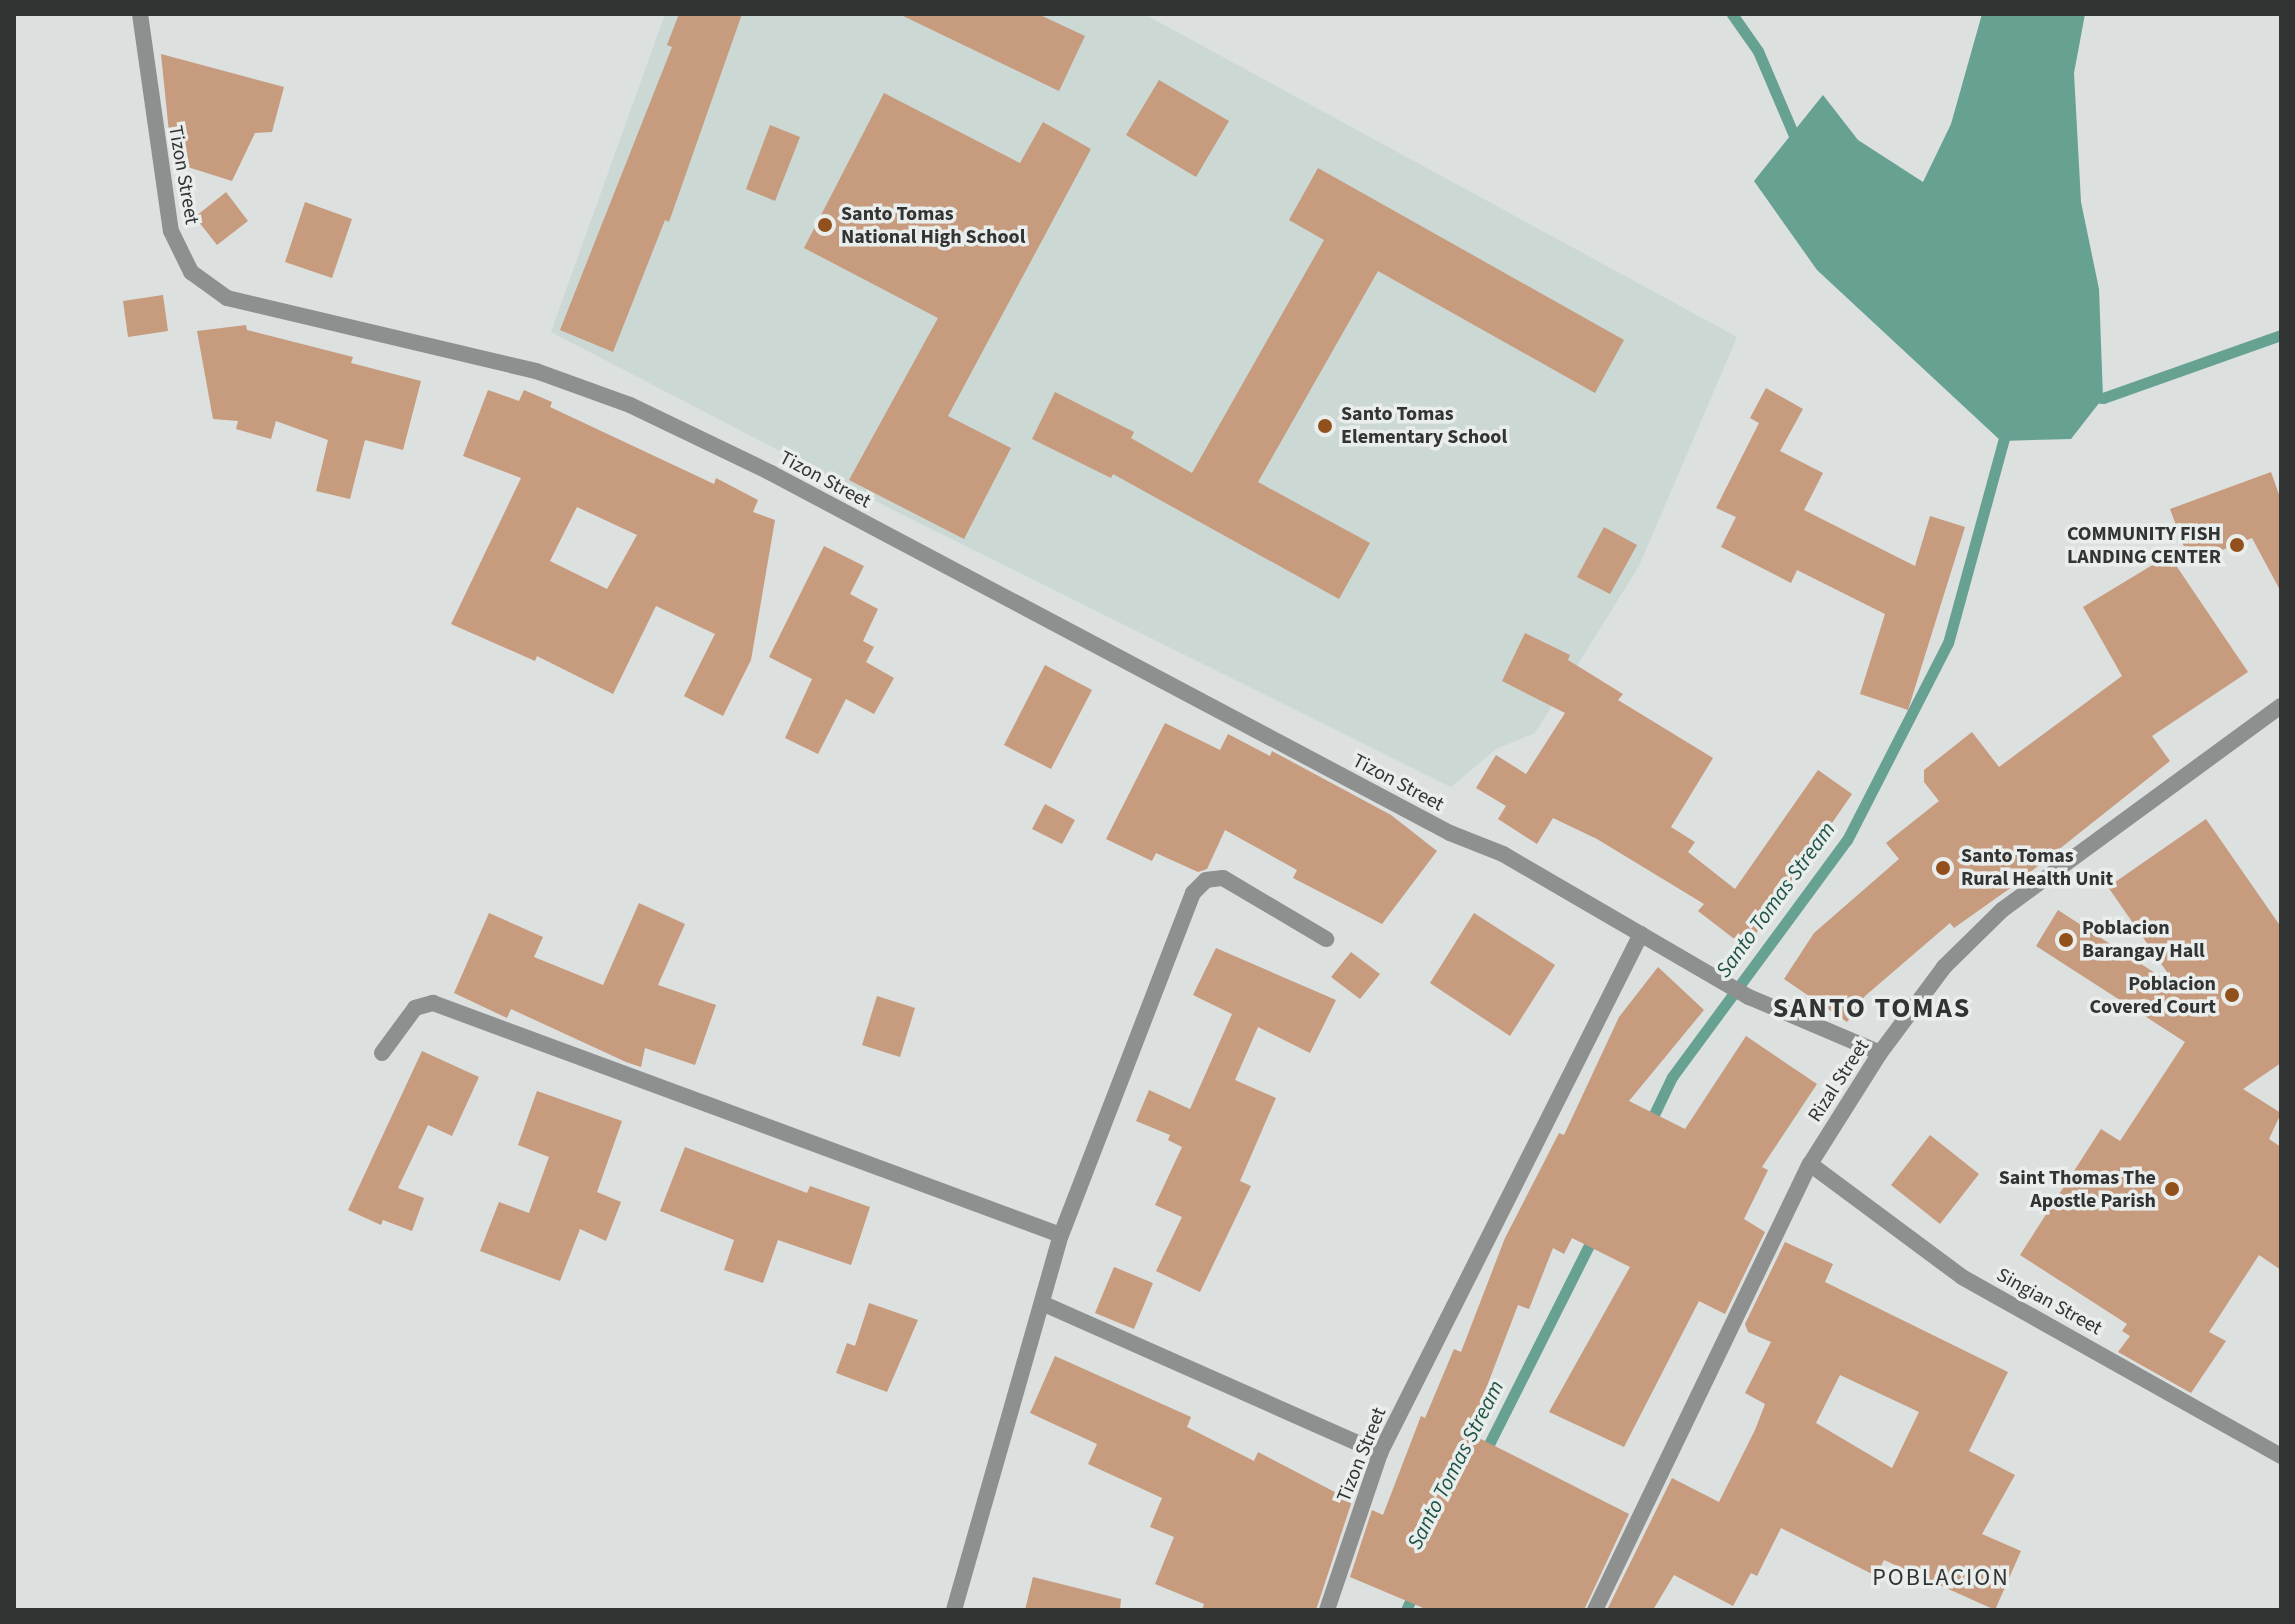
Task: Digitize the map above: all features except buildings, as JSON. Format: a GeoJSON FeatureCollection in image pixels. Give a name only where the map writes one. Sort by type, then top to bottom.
{"type":"FeatureCollection","features":[{"type":"Feature","properties":{"kind":"street","name":"Tizon Street"},"geometry":{"type":"LineString","coordinates":[[140,14],[171,231],[191,272],[227,298],[536,371],[630,405],[771,473],[1450,833],[1503,854],[1749,997],[1880,1053]]}},
{"type":"Feature","properties":{"kind":"street","name":"Rizal Street"},"geometry":{"type":"LineString","coordinates":[[1595,1610],[1810,1164],[1880,1053],[1944,967],[2002,910],[2281,706]]}},
{"type":"Feature","properties":{"kind":"street"},"geometry":{"type":"LineString","coordinates":[[954,1610],[999,1438],[1044,1304],[1061,1235],[1193,893],[1206,880],[1223,878],[1326,939]]}},
{"type":"Feature","properties":{"kind":"street","name":"Tizon Street"},"geometry":{"type":"LineString","coordinates":[[1327,1610],[1380,1453],[1641,934]]}},
{"type":"Feature","properties":{"kind":"street"},"geometry":{"type":"LineString","coordinates":[[382,1053],[415,1008],[433,1003],[1061,1235]]}},
{"type":"Feature","properties":{"kind":"street","name":"Singian Street"},"geometry":{"type":"LineString","coordinates":[[1810,1164],[1962,1277],[2281,1456]]}},
{"type":"Feature","properties":{"kind":"street"},"geometry":{"type":"LineString","coordinates":[[1044,1304],[1380,1453]]}},
{"type":"Feature","properties":{"kind":"shaded area","name":"Santo Tomas Elementary School"},"geometry":{"type":"Polygon","coordinates":[[[665,14],[1144,14],[1737,337],[1639,566],[1535,733],[1496,749],[1451,787],[901,514],[551,332],[665,14]]]}},
{"type":"Feature","properties":{"kind":"shaded area"},"geometry":{"type":"Polygon","coordinates":[[[1982,14],[2085,14],[2074,73],[2081,202],[2099,289],[2103,398],[2071,439],[2001,441],[1817,270],[1754,181],[1823,95],[1858,140],[1923,182],[1951,124],[1982,14]]]}},
{"type":"Feature","properties":{"kind":"waterway"},"geometry":{"type":"LineString","coordinates":[[1732,14],[1758,51],[1798,145]]}},
{"type":"Feature","properties":{"kind":"waterway","name":"Santo Tomas Stream"},"geometry":{"type":"LineString","coordinates":[[2088,396],[2103,398],[2281,335]]}},
{"type":"Feature","properties":{"kind":"waterway","name":"Santo Tomas Stream"},"geometry":{"type":"LineString","coordinates":[[1648,1127],[1672,1077],[1847,840],[1948,643],[2006,431]]}},
{"type":"Feature","properties":{"kind":"waterway","name":"Santo Tomas Stream"},"geometry":{"type":"LineString","coordinates":[[1483,1456],[1594,1235]]}},
{"type":"Feature","properties":{"kind":"waterway","name":"Santo Tomas Stream"},"geometry":{"type":"LineString","coordinates":[[1406,1610],[1416,1589]]}},
{"type":"Feature","properties":{"kind":"place","name":"Santo Tomas National High School"},"geometry":{"type":"Point","coordinates":[825,225]}},
{"type":"Feature","properties":{"kind":"place","name":"Santo Tomas Elementary School"},"geometry":{"type":"Point","coordinates":[1325,426]}},
{"type":"Feature","properties":{"kind":"place","name":"COMMUNITY FISH LANDING CENTER"},"geometry":{"type":"Point","coordinates":[2237,545]}},
{"type":"Feature","properties":{"kind":"place","name":"Santo Tomas Rural Health Unit"},"geometry":{"type":"Point","coordinates":[1943,868]}},
{"type":"Feature","properties":{"kind":"place","name":"Poblacion Barangay Hall"},"geometry":{"type":"Point","coordinates":[2066,940]}},
{"type":"Feature","properties":{"kind":"place","name":"Poblacion Covered Court"},"geometry":{"type":"Point","coordinates":[2232,995]}},
{"type":"Feature","properties":{"kind":"place","name":"Saint Thomas The Apostle Parish"},"geometry":{"type":"Point","coordinates":[2172,1189]}},
{"type":"Feature","properties":{"kind":"district","name":"SANTO TOMAS"},"geometry":{"type":"Point","coordinates":[1872,1008]}},
{"type":"Feature","properties":{"kind":"district","name":"POBLACION"},"geometry":{"type":"Point","coordinates":[1941,1578]}}]}
